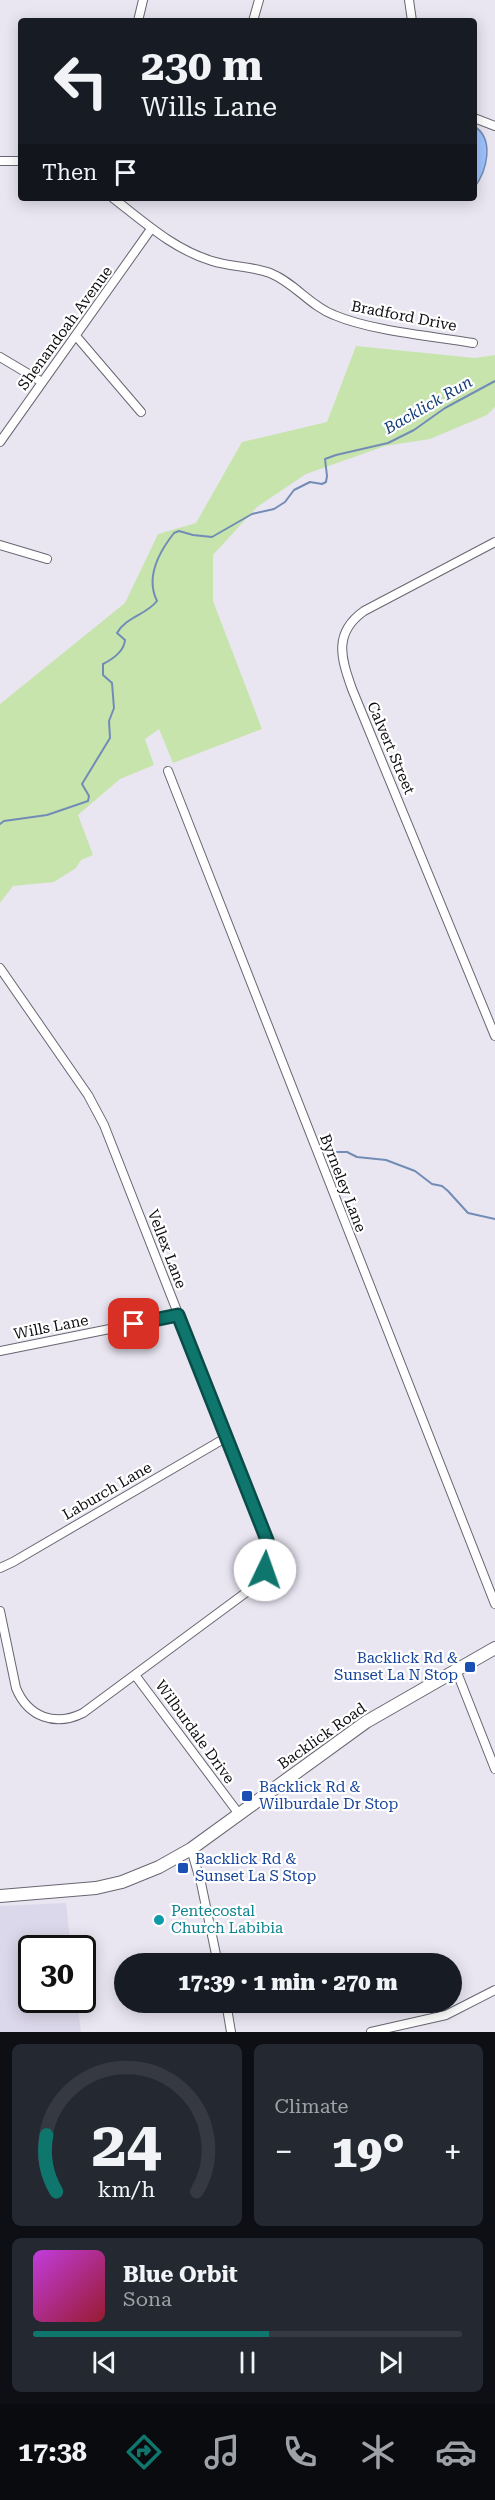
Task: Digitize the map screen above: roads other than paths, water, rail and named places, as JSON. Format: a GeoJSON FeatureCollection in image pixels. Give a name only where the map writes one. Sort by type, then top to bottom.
{"type":"FeatureCollection","features":[{"type":"Feature","properties":{"kind":"main road","name":"Backlick Road"},"geometry":{"type":"LineString","coordinates":[[0,1896],[73,1892],[113,1884],[159,1867],[191,1849],[366,1722],[495,1648]]}},
{"type":"Feature","properties":{"kind":"street"},"geometry":{"type":"LineString","coordinates":[[139,18],[144,0]]}},
{"type":"Feature","properties":{"kind":"street"},"geometry":{"type":"LineString","coordinates":[[254,18],[259,0]]}},
{"type":"Feature","properties":{"kind":"street"},"geometry":{"type":"LineString","coordinates":[[409,0],[412,18]]}},
{"type":"Feature","properties":{"kind":"street"},"geometry":{"type":"LineString","coordinates":[[477,119],[495,126]]}},
{"type":"Feature","properties":{"kind":"street"},"geometry":{"type":"LineString","coordinates":[[0,161],[18,161]]}},
{"type":"Feature","properties":{"kind":"street","name":"Bradford Drive"},"geometry":{"type":"LineString","coordinates":[[117,201],[151,229],[200,256],[261,270],[285,280],[333,315],[372,325],[472,343]]}},
{"type":"Feature","properties":{"kind":"street","name":"Shenandoah Avenue"},"geometry":{"type":"LineString","coordinates":[[0,442],[151,229]]}},
{"type":"Feature","properties":{"kind":"street"},"geometry":{"type":"LineString","coordinates":[[76,336],[141,412]]}},
{"type":"Feature","properties":{"kind":"street"},"geometry":{"type":"LineString","coordinates":[[0,357],[42,382]]}},
{"type":"Feature","properties":{"kind":"street","name":"Calvert Street"},"geometry":{"type":"LineString","coordinates":[[495,542],[364,611],[350,623],[345,631],[342,647],[345,671],[352,689],[495,1036]]}},
{"type":"Feature","properties":{"kind":"street"},"geometry":{"type":"LineString","coordinates":[[0,545],[47,559]]}},
{"type":"Feature","properties":{"kind":"street","name":"Byrneley Lane"},"geometry":{"type":"LineString","coordinates":[[168,771],[495,1604]]}},
{"type":"Feature","properties":{"kind":"street","name":"Vellex Lane"},"geometry":{"type":"LineString","coordinates":[[0,968],[93,1103],[104,1125],[267,1540],[269,1552],[265,1570],[248,1591],[135,1675]]}},
{"type":"Feature","properties":{"kind":"street","name":"Wills Lane"},"geometry":{"type":"LineString","coordinates":[[0,1351],[178,1315]]}},
{"type":"Feature","properties":{"kind":"street","name":"Laburch Lane"},"geometry":{"type":"LineString","coordinates":[[0,1568],[226,1437]]}},
{"type":"Feature","properties":{"kind":"street","name":"Wilburdale Drive"},"geometry":{"type":"LineString","coordinates":[[0,1611],[16,1688],[25,1704],[38,1715],[57,1720],[75,1717],[135,1675],[238,1814]]}},
{"type":"Feature","properties":{"kind":"street"},"geometry":{"type":"LineString","coordinates":[[456,1670],[495,1769]]}},
{"type":"Feature","properties":{"kind":"street"},"geometry":{"type":"LineString","coordinates":[[191,1849],[201,1883],[216,1953]]}},
{"type":"Feature","properties":{"kind":"street"},"geometry":{"type":"LineString","coordinates":[[371,2032],[446,2014],[495,1990]]}},
{"type":"Feature","properties":{"kind":"street"},"geometry":{"type":"LineString","coordinates":[[228,2013],[231,2032]]}},
{"type":"Feature","properties":{"kind":"water"},"geometry":{"type":"Polygon","coordinates":[[[477,129],[485,139],[487,147],[487,156],[477,184],[477,129]]]}},
{"type":"Feature","properties":{"kind":"waterway","name":"Backlick Run"},"geometry":{"type":"LineString","coordinates":[[0,824],[4,821],[47,815],[88,801],[89,796],[82,784],[110,738],[109,721],[114,708],[112,683],[103,675],[103,664],[123,648],[125,640],[117,633],[121,628],[157,601],[152,583],[155,565],[163,548],[174,533],[179,531],[212,537],[252,514],[274,509],[285,502],[294,490],[310,482],[322,484],[326,482],[325,459],[388,443],[495,381]]}},
{"type":"Feature","properties":{"kind":"waterway"},"geometry":{"type":"LineString","coordinates":[[335,1152],[347,1152],[357,1157],[386,1160],[415,1171],[432,1184],[442,1186],[468,1213],[495,1219]]}},
{"type":"Feature","properties":{"kind":"place","name":"Backlick Rd & Sunset La N Stop"},"geometry":{"type":"Point","coordinates":[470,1667]}},
{"type":"Feature","properties":{"kind":"place","name":"Backlick Rd & Wilburdale Dr Stop"},"geometry":{"type":"Point","coordinates":[247,1796]}},
{"type":"Feature","properties":{"kind":"place","name":"Backlick Rd & Sunset La S Stop"},"geometry":{"type":"Point","coordinates":[183,1868]}},
{"type":"Feature","properties":{"kind":"place","name":"Pentecostal Church Labibia"},"geometry":{"type":"Point","coordinates":[159,1920]}}]}
